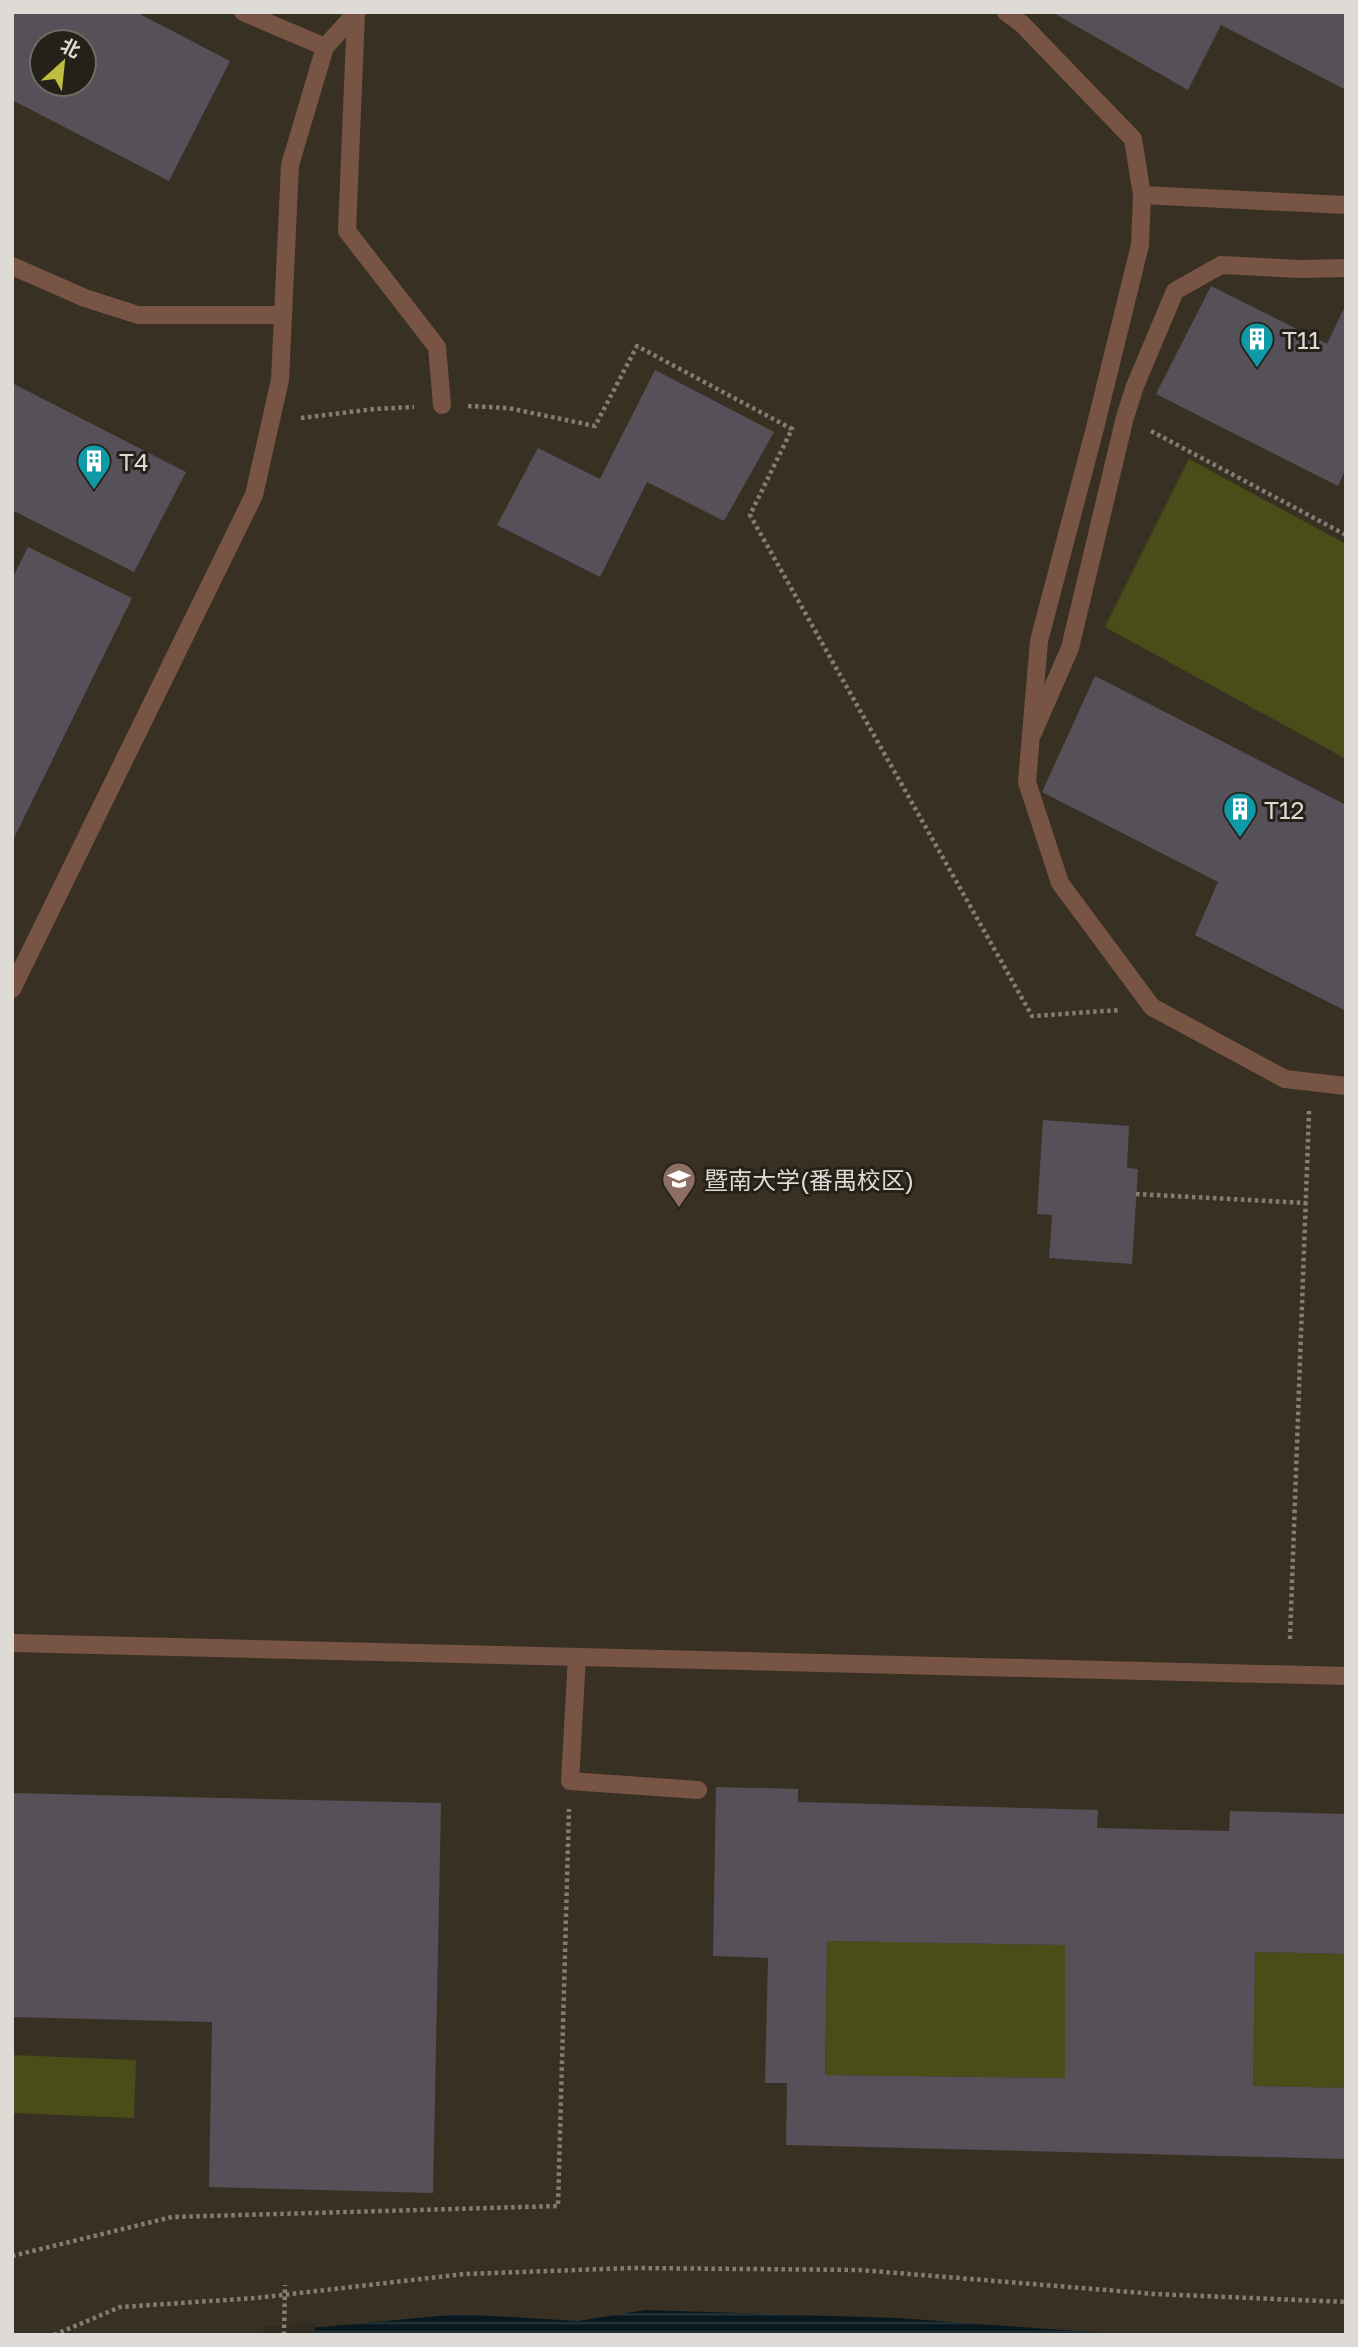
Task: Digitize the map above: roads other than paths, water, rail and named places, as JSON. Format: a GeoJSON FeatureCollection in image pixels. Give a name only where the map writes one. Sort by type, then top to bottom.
{"type":"FeatureCollection","features":[{"type":"Feature","properties":{"kind":"street"},"geometry":{"type":"LineString","coordinates":[[243,12],[325,47]]}},
{"type":"Feature","properties":{"kind":"street"},"geometry":{"type":"LineString","coordinates":[[1006,12],[1022,24],[1133,139],[1142,195],[1140,245],[1096,428],[1039,641],[1027,782],[1060,883],[1152,1007],[1285,1079],[1346,1086]]}},
{"type":"Feature","properties":{"kind":"street"},"geometry":{"type":"LineString","coordinates":[[12,989],[254,495],[280,380],[290,165],[325,47],[356,13]]}},
{"type":"Feature","properties":{"kind":"street"},"geometry":{"type":"LineString","coordinates":[[356,13],[347,231],[437,347],[442,405]]}},
{"type":"Feature","properties":{"kind":"street"},"geometry":{"type":"LineString","coordinates":[[1142,195],[1346,205]]}},
{"type":"Feature","properties":{"kind":"street"},"geometry":{"type":"LineString","coordinates":[[1030,739],[1070,648],[1125,417],[1135,386],[1175,291],[1221,265],[1300,269],[1346,268]]}},
{"type":"Feature","properties":{"kind":"street"},"geometry":{"type":"LineString","coordinates":[[12,266],[85,298],[138,315],[283,315]]}},
{"type":"Feature","properties":{"kind":"street"},"geometry":{"type":"LineString","coordinates":[[12,1643],[1346,1676]]}},
{"type":"Feature","properties":{"kind":"street"},"geometry":{"type":"LineString","coordinates":[[578,1657],[570,1780],[698,1790]]}},
{"type":"Feature","properties":{"kind":"place","name":"T11"},"geometry":{"type":"Point","coordinates":[1257,369]}},
{"type":"Feature","properties":{"kind":"place","name":"T4"},"geometry":{"type":"Point","coordinates":[94,491]}},
{"type":"Feature","properties":{"kind":"place","name":"T12"},"geometry":{"type":"Point","coordinates":[1240,839]}},
{"type":"Feature","properties":{"kind":"place","name":"暨南大学(番禺校区)"},"geometry":{"type":"Point","coordinates":[679,1209]}}]}
